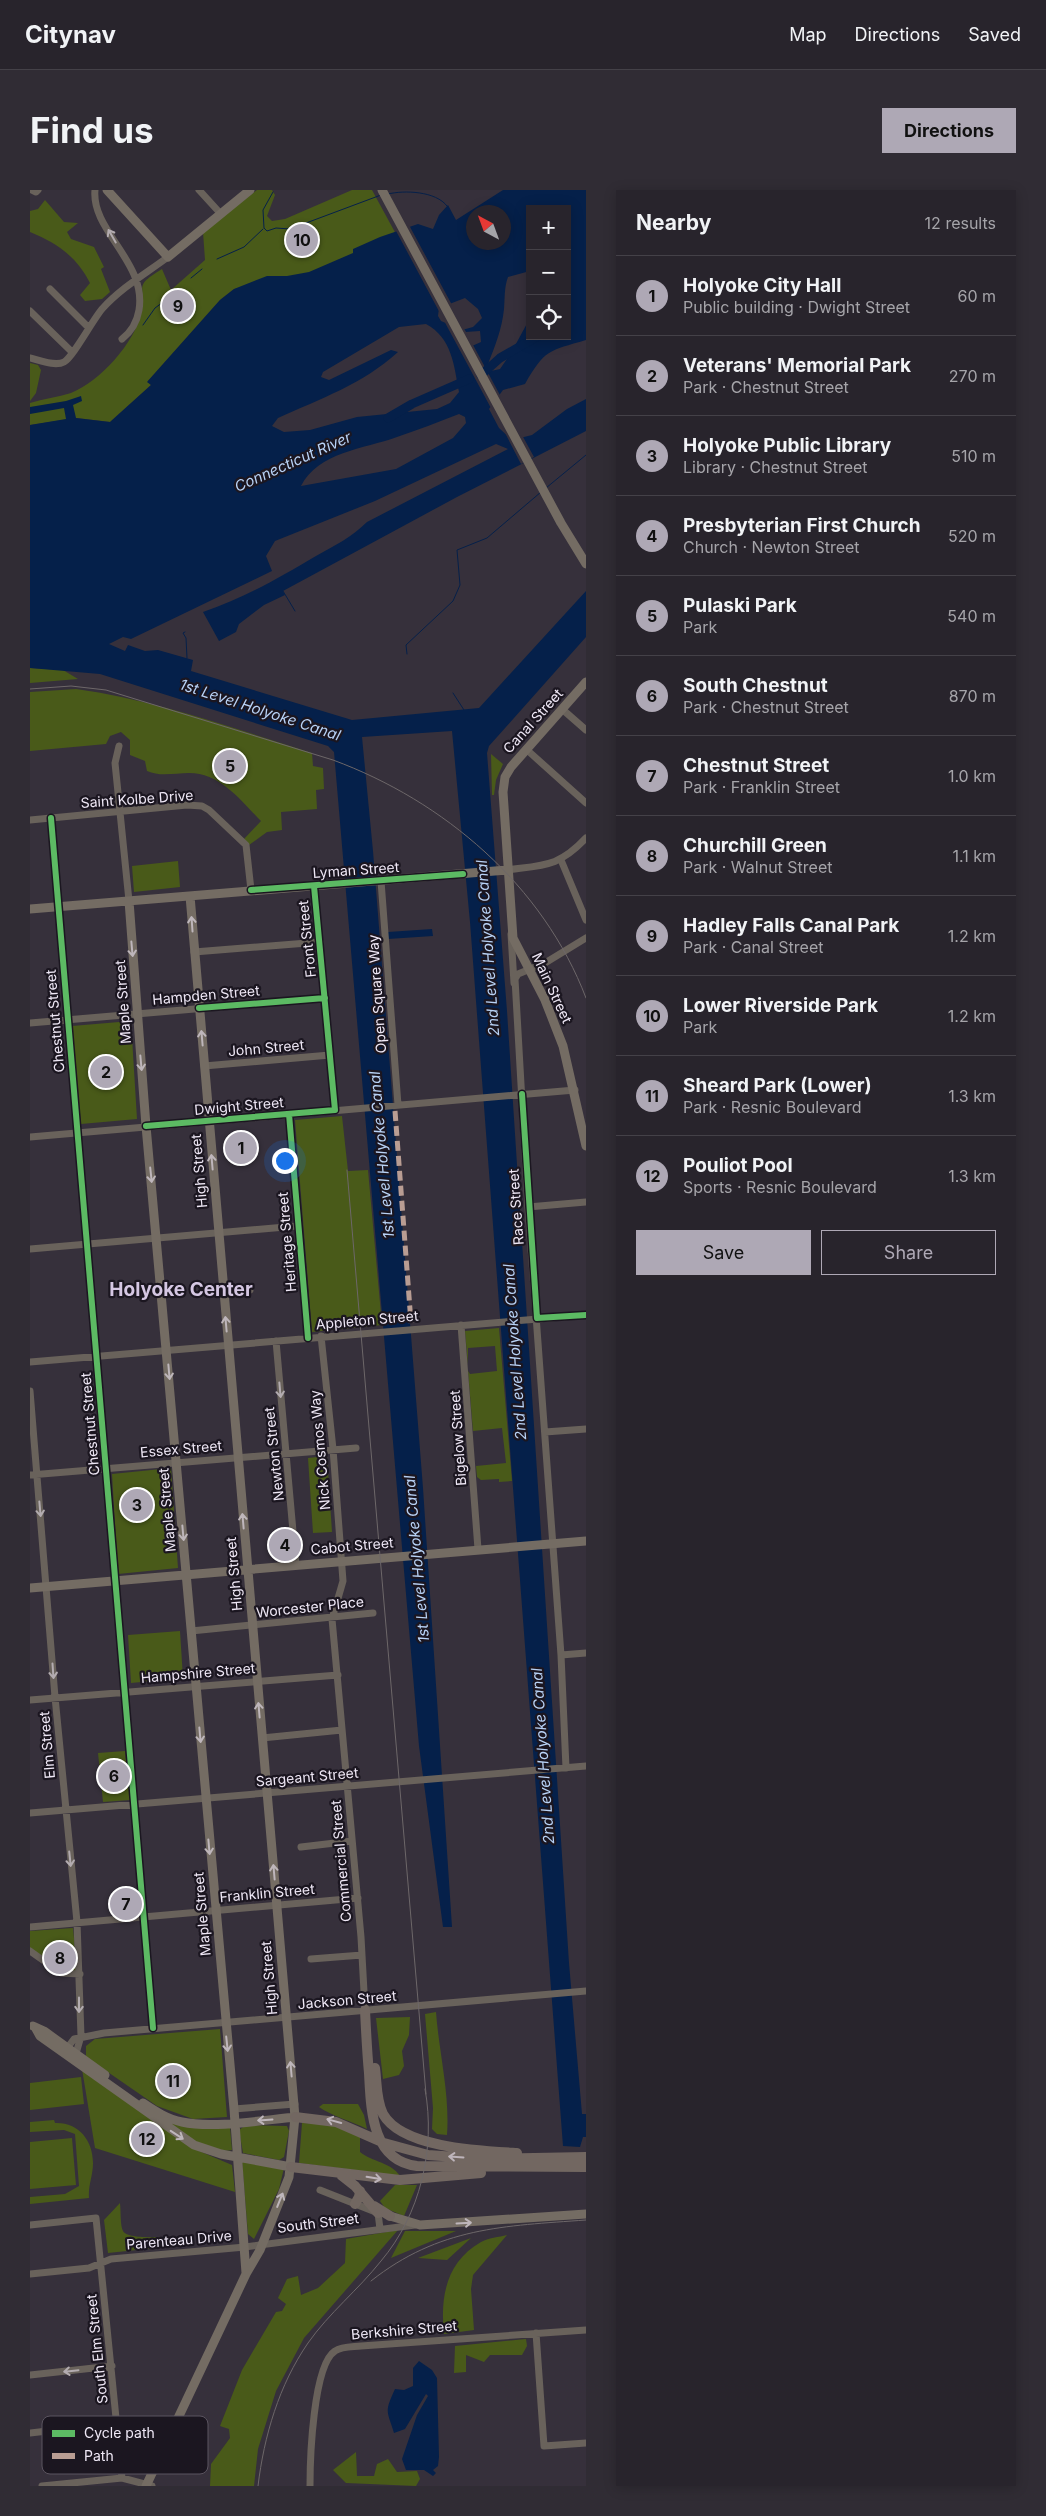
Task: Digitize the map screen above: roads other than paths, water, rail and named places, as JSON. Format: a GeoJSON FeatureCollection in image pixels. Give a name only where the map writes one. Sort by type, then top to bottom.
{"type":"FeatureCollection","features":[{"type":"Feature","properties":{"kind":"highway"},"geometry":{"type":"LineString","coordinates":[[365,2010],[380,2105],[388,2121],[402,2132],[433,2142],[484,2151],[557,2157]]}},
{"type":"Feature","properties":{"kind":"highway"},"geometry":{"type":"LineString","coordinates":[[365,2010],[369,2091],[374,2122],[383,2145],[400,2161],[417,2166],[586,2167]]}},
{"type":"Feature","properties":{"kind":"highway"},"geometry":{"type":"LineString","coordinates":[[296,2117],[329,2120],[401,2149],[428,2155],[484,2159],[586,2157]]}},
{"type":"Feature","properties":{"kind":"highway"},"geometry":{"type":"LineString","coordinates":[[291,2167],[400,2180],[492,2172],[586,2167]]}},
{"type":"Feature","properties":{"kind":"highway"},"geometry":{"type":"LineString","coordinates":[[338,2173],[360,2191],[375,2209],[390,2216]]}},
{"type":"Feature","properties":{"kind":"highway"},"geometry":{"type":"LineString","coordinates":[[355,2204],[360,2191]]}},
{"type":"Feature","properties":{"kind":"main road"},"geometry":{"type":"LineString","coordinates":[[107,190],[168,256],[250,190]]}},
{"type":"Feature","properties":{"kind":"main road"},"geometry":{"type":"LineString","coordinates":[[382,190],[551,504],[586,564]]}},
{"type":"Feature","properties":{"kind":"main road","name":"Canal Street"},"geometry":{"type":"LineString","coordinates":[[503,870],[504,784],[511,767],[586,682]]}},
{"type":"Feature","properties":{"kind":"main road","name":"Lyman Street"},"geometry":{"type":"LineString","coordinates":[[30,909],[503,870]]}},
{"type":"Feature","properties":{"kind":"main road","name":"Main Street"},"geometry":{"type":"LineString","coordinates":[[503,870],[514,942],[530,970],[559,1035],[575,1090],[586,1146]]}},
{"type":"Feature","properties":{"kind":"main road","name":"High Street"},"geometry":{"type":"LineString","coordinates":[[190,896],[237,1457],[296,2117],[291,2167],[261,2244]]}},
{"type":"Feature","properties":{"kind":"main road","name":"Maple Street"},"geometry":{"type":"LineString","coordinates":[[128,901],[146,1126],[245,2247],[251,2255],[246,2274]]}},
{"type":"Feature","properties":{"kind":"main road","name":"Cabot Street"},"geometry":{"type":"LineString","coordinates":[[30,1588],[342,1560],[586,1541]]}},
{"type":"Feature","properties":{"kind":"main road"},"geometry":{"type":"LineString","coordinates":[[32,2025],[44,2031],[65,2050],[162,2116],[182,2122],[201,2124],[296,2117]]}},
{"type":"Feature","properties":{"kind":"main road"},"geometry":{"type":"LineString","coordinates":[[75,2057],[194,2145],[207,2151],[291,2167]]}},
{"type":"Feature","properties":{"kind":"main road"},"geometry":{"type":"LineString","coordinates":[[390,2216],[401,2224],[415,2224],[586,2214]]}},
{"type":"Feature","properties":{"kind":"main road","name":"South Street"},"geometry":{"type":"LineString","coordinates":[[180,2416],[246,2274],[257,2257],[261,2244]]}},
{"type":"Feature","properties":{"kind":"main road","name":"South Street"},"geometry":{"type":"LineString","coordinates":[[148,2486],[154,2474]]}},
{"type":"Feature","properties":{"kind":"street"},"geometry":{"type":"LineString","coordinates":[[32,190],[36,192],[38,190]]}},
{"type":"Feature","properties":{"kind":"street"},"geometry":{"type":"LineString","coordinates":[[95,190],[94,199],[100,214],[137,278],[140,302],[137,316],[131,329],[122,339]]}},
{"type":"Feature","properties":{"kind":"street"},"geometry":{"type":"LineString","coordinates":[[199,190],[220,213]]}},
{"type":"Feature","properties":{"kind":"street"},"geometry":{"type":"LineString","coordinates":[[30,358],[60,364],[67,360],[88,326],[111,300],[137,278],[168,256]]}},
{"type":"Feature","properties":{"kind":"street"},"geometry":{"type":"LineString","coordinates":[[50,289],[88,326]]}},
{"type":"Feature","properties":{"kind":"street"},"geometry":{"type":"LineString","coordinates":[[30,311],[72,352]]}},
{"type":"Feature","properties":{"kind":"street"},"geometry":{"type":"LineString","coordinates":[[562,709],[586,730]]}},
{"type":"Feature","properties":{"kind":"street","name":"Maple Street"},"geometry":{"type":"LineString","coordinates":[[119,746],[115,763],[128,901]]}},
{"type":"Feature","properties":{"kind":"street"},"geometry":{"type":"LineString","coordinates":[[526,749],[586,803]]}},
{"type":"Feature","properties":{"kind":"street","name":"Saint Kolbe Drive"},"geometry":{"type":"LineString","coordinates":[[30,820],[187,805],[202,806],[209,810],[246,845],[251,890]]}},
{"type":"Feature","properties":{"kind":"street","name":"Chestnut Street"},"geometry":{"type":"LineString","coordinates":[[51,818],[154,2028]]}},
{"type":"Feature","properties":{"kind":"street","name":"Lyman Street"},"geometry":{"type":"LineString","coordinates":[[503,870],[540,866],[561,860],[574,851],[586,838]]}},
{"type":"Feature","properties":{"kind":"street"},"geometry":{"type":"LineString","coordinates":[[561,860],[586,920]]}},
{"type":"Feature","properties":{"kind":"street","name":"Open Square Way"},"geometry":{"type":"LineString","coordinates":[[379,881],[396,1105]]}},
{"type":"Feature","properties":{"kind":"street","name":"Front Street"},"geometry":{"type":"LineString","coordinates":[[314,886],[335,1110]]}},
{"type":"Feature","properties":{"kind":"street","name":"Race Street"},"geometry":{"type":"LineString","coordinates":[[511,926],[512,968],[520,1042],[518,1095],[537,1318],[550,1543],[561,1655],[562,1768]]}},
{"type":"Feature","properties":{"kind":"street"},"geometry":{"type":"LineString","coordinates":[[515,988],[516,976],[586,938]]}},
{"type":"Feature","properties":{"kind":"street"},"geometry":{"type":"LineString","coordinates":[[194,952],[320,942]]}},
{"type":"Feature","properties":{"kind":"street","name":"Hampden Street"},"geometry":{"type":"LineString","coordinates":[[30,1023],[325,998]]}},
{"type":"Feature","properties":{"kind":"street","name":"John Street"},"geometry":{"type":"LineString","coordinates":[[204,1066],[330,1055]]}},
{"type":"Feature","properties":{"kind":"street","name":"Dwight Street"},"geometry":{"type":"LineString","coordinates":[[30,1136],[575,1090]]}},
{"type":"Feature","properties":{"kind":"street","name":"Heritage Street"},"geometry":{"type":"LineString","coordinates":[[289,1114],[308,1338]]}},
{"type":"Feature","properties":{"kind":"street"},"geometry":{"type":"LineString","coordinates":[[528,1207],[586,1202]]}},
{"type":"Feature","properties":{"kind":"street"},"geometry":{"type":"LineString","coordinates":[[30,1249],[297,1226]]}},
{"type":"Feature","properties":{"kind":"street"},"geometry":{"type":"LineString","coordinates":[[223,1292],[250,1290]]}},
{"type":"Feature","properties":{"kind":"street","name":"Appleton Street"},"geometry":{"type":"LineString","coordinates":[[30,1362],[586,1315]]}},
{"type":"Feature","properties":{"kind":"street","name":"Bigelow Street"},"geometry":{"type":"LineString","coordinates":[[461,1325],[478,1549]]}},
{"type":"Feature","properties":{"kind":"street","name":"Nick Cosmos Way"},"geometry":{"type":"LineString","coordinates":[[321,1336],[342,1560]]}},
{"type":"Feature","properties":{"kind":"street","name":"Newton Street"},"geometry":{"type":"LineString","coordinates":[[276,1341],[296,1565]]}},
{"type":"Feature","properties":{"kind":"street","name":"Elm Street"},"geometry":{"type":"LineString","coordinates":[[30,1391],[34,1475],[47,1586],[55,1697],[76,1922],[80,1974],[81,2036]]}},
{"type":"Feature","properties":{"kind":"street"},"geometry":{"type":"LineString","coordinates":[[545,1432],[586,1429]]}},
{"type":"Feature","properties":{"kind":"street","name":"Essex Street"},"geometry":{"type":"LineString","coordinates":[[34,1475],[356,1448]]}},
{"type":"Feature","properties":{"kind":"street","name":"Commercial Street"},"geometry":{"type":"LineString","coordinates":[[342,1560],[343,1581],[332,1619],[346,1786],[358,1898],[365,2010]]}},
{"type":"Feature","properties":{"kind":"street","name":"Worcester Place"},"geometry":{"type":"LineString","coordinates":[[191,1631],[332,1619],[373,1613]]}},
{"type":"Feature","properties":{"kind":"street"},"geometry":{"type":"LineString","coordinates":[[561,1655],[586,1653]]}},
{"type":"Feature","properties":{"kind":"street","name":"Hampshire Street"},"geometry":{"type":"LineString","coordinates":[[30,1700],[338,1675]]}},
{"type":"Feature","properties":{"kind":"street"},"geometry":{"type":"LineString","coordinates":[[262,1738],[342,1730]]}},
{"type":"Feature","properties":{"kind":"street","name":"Sargeant Street"},"geometry":{"type":"LineString","coordinates":[[30,1813],[586,1766]]}},
{"type":"Feature","properties":{"kind":"street"},"geometry":{"type":"LineString","coordinates":[[301,1848],[352,1842]]}},
{"type":"Feature","properties":{"kind":"street","name":"Franklin Street"},"geometry":{"type":"LineString","coordinates":[[30,1927],[358,1898]]}},
{"type":"Feature","properties":{"kind":"street"},"geometry":{"type":"LineString","coordinates":[[30,1951],[61,1973],[80,1974]]}},
{"type":"Feature","properties":{"kind":"street"},"geometry":{"type":"LineString","coordinates":[[311,1958],[362,1955]]}},
{"type":"Feature","properties":{"kind":"street","name":"Jackson Street"},"geometry":{"type":"LineString","coordinates":[[81,2036],[586,1991]]}},
{"type":"Feature","properties":{"kind":"street"},"geometry":{"type":"LineString","coordinates":[[65,2050],[74,2039],[81,2036]]}},
{"type":"Feature","properties":{"kind":"street"},"geometry":{"type":"LineString","coordinates":[[75,2057],[81,2036]]}},
{"type":"Feature","properties":{"kind":"street"},"geometry":{"type":"LineString","coordinates":[[234,2109],[295,2104]]}},
{"type":"Feature","properties":{"kind":"street"},"geometry":{"type":"LineString","coordinates":[[320,2190],[355,2204],[375,2209],[380,2229]]}},
{"type":"Feature","properties":{"kind":"street","name":"South Elm Street"},"geometry":{"type":"LineString","coordinates":[[30,2225],[96,2218],[117,2416]]}},
{"type":"Feature","properties":{"kind":"street","name":"South Street"},"geometry":{"type":"LineString","coordinates":[[261,2244],[380,2229],[401,2224]]}},
{"type":"Feature","properties":{"kind":"street","name":"Parenteau Drive"},"geometry":{"type":"LineString","coordinates":[[30,2274],[89,2268],[116,2258],[261,2244]]}},
{"type":"Feature","properties":{"kind":"street","name":"Berkshire Street"},"geometry":{"type":"LineString","coordinates":[[310,2486],[316,2403],[325,2361],[334,2351],[361,2346],[586,2330]]}},
{"type":"Feature","properties":{"kind":"street"},"geometry":{"type":"LineString","coordinates":[[536,2333],[544,2446],[586,2443]]}},
{"type":"Feature","properties":{"kind":"street"},"geometry":{"type":"LineString","coordinates":[[30,2375],[112,2366]]}},
{"type":"Feature","properties":{"kind":"street","name":"South Elm Street"},"geometry":{"type":"LineString","coordinates":[[122,2474],[122,2478]]}},
{"type":"Feature","properties":{"kind":"street"},"geometry":{"type":"LineString","coordinates":[[42,2486],[122,2478],[148,2486]]}},
{"type":"Feature","properties":{"kind":"water"},"geometry":{"type":"Polygon","coordinates":[[[503,190],[586,190],[586,340],[549,353],[538,364],[525,384],[503,390],[489,409],[499,428],[512,440],[532,435],[567,409],[586,399],[586,431],[457,497],[283,591],[285,595],[264,605],[239,624],[236,632],[219,641],[203,612],[247,594],[274,580],[343,541],[367,522],[508,449],[496,444],[375,501],[275,541],[266,556],[272,571],[131,639],[123,637],[109,644],[125,651],[128,645],[145,651],[158,650],[193,660],[191,671],[352,720],[479,708],[586,591],[586,637],[489,746],[487,753],[507,1011],[569,1963],[582,2114],[586,2114],[586,2137],[583,2137],[580,2147],[563,2146],[470,922],[452,731],[362,737],[373,851],[423,1488],[452,1927],[443,1927],[419,1746],[334,752],[328,746],[100,674],[30,668],[30,425],[66,419],[64,408],[30,414],[30,407],[66,401],[81,396],[82,401],[73,405],[76,418],[110,422],[151,385],[147,382],[220,300],[234,289],[267,276],[287,276],[309,272],[353,253],[353,249],[380,237],[418,224],[433,229],[439,215],[448,205],[456,220],[466,214],[466,250],[511,250],[511,205],[480,205],[503,190]],[[465,298],[439,308],[438,316],[441,321],[462,330],[473,327],[482,318],[478,309],[465,298]],[[426,324],[399,327],[323,372],[321,377],[329,380],[391,350],[398,352],[385,363],[356,382],[278,418],[272,426],[284,432],[310,430],[357,417],[437,409],[450,403],[459,392],[453,362],[447,345],[435,330],[426,324]],[[480,331],[465,332],[463,350],[481,342],[480,331]],[[459,414],[405,434],[343,453],[319,466],[301,486],[396,469],[453,438],[466,423],[465,417],[459,414]]]}},
{"type":"Feature","properties":{"kind":"water"},"geometry":{"type":"Polygon","coordinates":[[[432,929],[433,936],[388,939],[388,932],[432,929]]]}},
{"type":"Feature","properties":{"kind":"water"},"geometry":{"type":"Polygon","coordinates":[[[137,2125],[155,2138],[144,2153],[137,2148],[142,2141],[131,2133],[137,2125]]]}},
{"type":"Feature","properties":{"kind":"water"},"geometry":{"type":"Polygon","coordinates":[[[419,2361],[432,2370],[437,2378],[439,2457],[438,2466],[433,2470],[436,2473],[433,2476],[424,2470],[406,2470],[402,2459],[417,2415],[428,2396],[426,2394],[405,2429],[394,2433],[388,2415],[389,2403],[395,2389],[404,2390],[413,2386],[413,2368],[419,2361]]]}},
{"type":"Feature","properties":{"kind":"waterway"},"geometry":{"type":"LineString","coordinates":[[273,192],[263,210],[264,228],[267,231],[276,228],[290,229],[381,195]]}},
{"type":"Feature","properties":{"kind":"waterway"},"geometry":{"type":"LineString","coordinates":[[388,194],[402,192],[419,193],[435,197],[447,206]]}},
{"type":"Feature","properties":{"kind":"waterway"},"geometry":{"type":"LineString","coordinates":[[217,259],[244,247],[263,229]]}},
{"type":"Feature","properties":{"kind":"waterway"},"geometry":{"type":"LineString","coordinates":[[191,278],[202,269]]}},
{"type":"Feature","properties":{"kind":"waterway"},"geometry":{"type":"LineString","coordinates":[[143,325],[155,308],[166,300]]}},
{"type":"Feature","properties":{"kind":"waterway","name":"Connecticut River"},"geometry":{"type":"LineString","coordinates":[[481,375],[500,358],[531,340]]}},
{"type":"Feature","properties":{"kind":"waterway","name":"Connecticut River"},"geometry":{"type":"LineString","coordinates":[[388,418],[412,404],[469,379]]}},
{"type":"Feature","properties":{"kind":"waterway"},"geometry":{"type":"LineString","coordinates":[[546,488],[586,455]]}},
{"type":"Feature","properties":{"kind":"waterway"},"geometry":{"type":"LineString","coordinates":[[407,654],[406,645],[453,601],[460,585],[457,550],[487,538],[541,492]]}},
{"type":"Feature","properties":{"kind":"waterway"},"geometry":{"type":"LineString","coordinates":[[283,591],[295,611]]}},
{"type":"Feature","properties":{"kind":"waterway"},"geometry":{"type":"LineString","coordinates":[[185,632],[183,633],[186,638],[187,658]]}},
{"type":"Feature","properties":{"kind":"waterway"},"geometry":{"type":"LineString","coordinates":[[453,693],[464,710]]}},
{"type":"Feature","properties":{"kind":"railway"},"geometry":{"type":"LineString","coordinates":[[30,689],[71,686],[106,690],[333,760],[374,777],[413,799],[450,824],[485,852],[516,884],[544,919],[567,957],[586,998]]}},
{"type":"Feature","properties":{"kind":"railway"},"geometry":{"type":"LineString","coordinates":[[347,1170],[426,2094]]}},
{"type":"Feature","properties":{"kind":"railway"},"geometry":{"type":"LineString","coordinates":[[258,2486],[264,2448],[274,2412],[298,2359],[316,2332],[363,2282],[395,2243],[415,2202],[426,2158],[428,2112],[425,2089]]}},
{"type":"Feature","properties":{"kind":"railway"},"geometry":{"type":"LineString","coordinates":[[371,2281],[396,2263],[422,2250],[473,2232],[527,2224],[586,2220]]}},
{"type":"Feature","properties":{"kind":"place","name":"Lower Riverside Park"},"geometry":{"type":"Point","coordinates":[302,240]}},
{"type":"Feature","properties":{"kind":"place","name":"Hadley Falls Canal Park"},"geometry":{"type":"Point","coordinates":[178,306]}},
{"type":"Feature","properties":{"kind":"place","name":"Pulaski Park"},"geometry":{"type":"Point","coordinates":[230,766]}},
{"type":"Feature","properties":{"kind":"place","name":"Veterans' Memorial Park"},"geometry":{"type":"Point","coordinates":[106,1072]}},
{"type":"Feature","properties":{"kind":"place","name":"Holyoke City Hall"},"geometry":{"type":"Point","coordinates":[241,1148]}},
{"type":"Feature","properties":{"kind":"place","name":"Holyoke Public Library"},"geometry":{"type":"Point","coordinates":[137,1505]}},
{"type":"Feature","properties":{"kind":"place","name":"Presbyterian First Church"},"geometry":{"type":"Point","coordinates":[285,1545]}},
{"type":"Feature","properties":{"kind":"place","name":"South Chestnut"},"geometry":{"type":"Point","coordinates":[114,1776]}},
{"type":"Feature","properties":{"kind":"place","name":"Chestnut Street"},"geometry":{"type":"Point","coordinates":[126,1904]}},
{"type":"Feature","properties":{"kind":"place","name":"Churchill Green"},"geometry":{"type":"Point","coordinates":[60,1958]}},
{"type":"Feature","properties":{"kind":"place","name":"Sheard Park (Lower)"},"geometry":{"type":"Point","coordinates":[173,2081]}},
{"type":"Feature","properties":{"kind":"place","name":"Pouliot Pool"},"geometry":{"type":"Point","coordinates":[147,2139]}},
{"type":"Feature","properties":{"kind":"district","name":"Holyoke Center"},"geometry":{"type":"Point","coordinates":[181,1289]}},
{"type":"Feature","properties":{"kind":"water label","name":"1st Level Holyoke Canal"},"geometry":{"type":"Point","coordinates":[260,710]}},
{"type":"Feature","properties":{"kind":"water label","name":"2nd Level Holyoke Canal"},"geometry":{"type":"Point","coordinates":[488,948]}},
{"type":"Feature","properties":{"kind":"water label","name":"1st Level Holyoke Canal"},"geometry":{"type":"Point","coordinates":[382,1155]}},
{"type":"Feature","properties":{"kind":"water label","name":"2nd Level Holyoke Canal"},"geometry":{"type":"Point","coordinates":[515,1352]}},
{"type":"Feature","properties":{"kind":"water label","name":"1st Level Holyoke Canal"},"geometry":{"type":"Point","coordinates":[417,1559]}},
{"type":"Feature","properties":{"kind":"water label","name":"2nd Level Holyoke Canal"},"geometry":{"type":"Point","coordinates":[543,1756]}}]}
